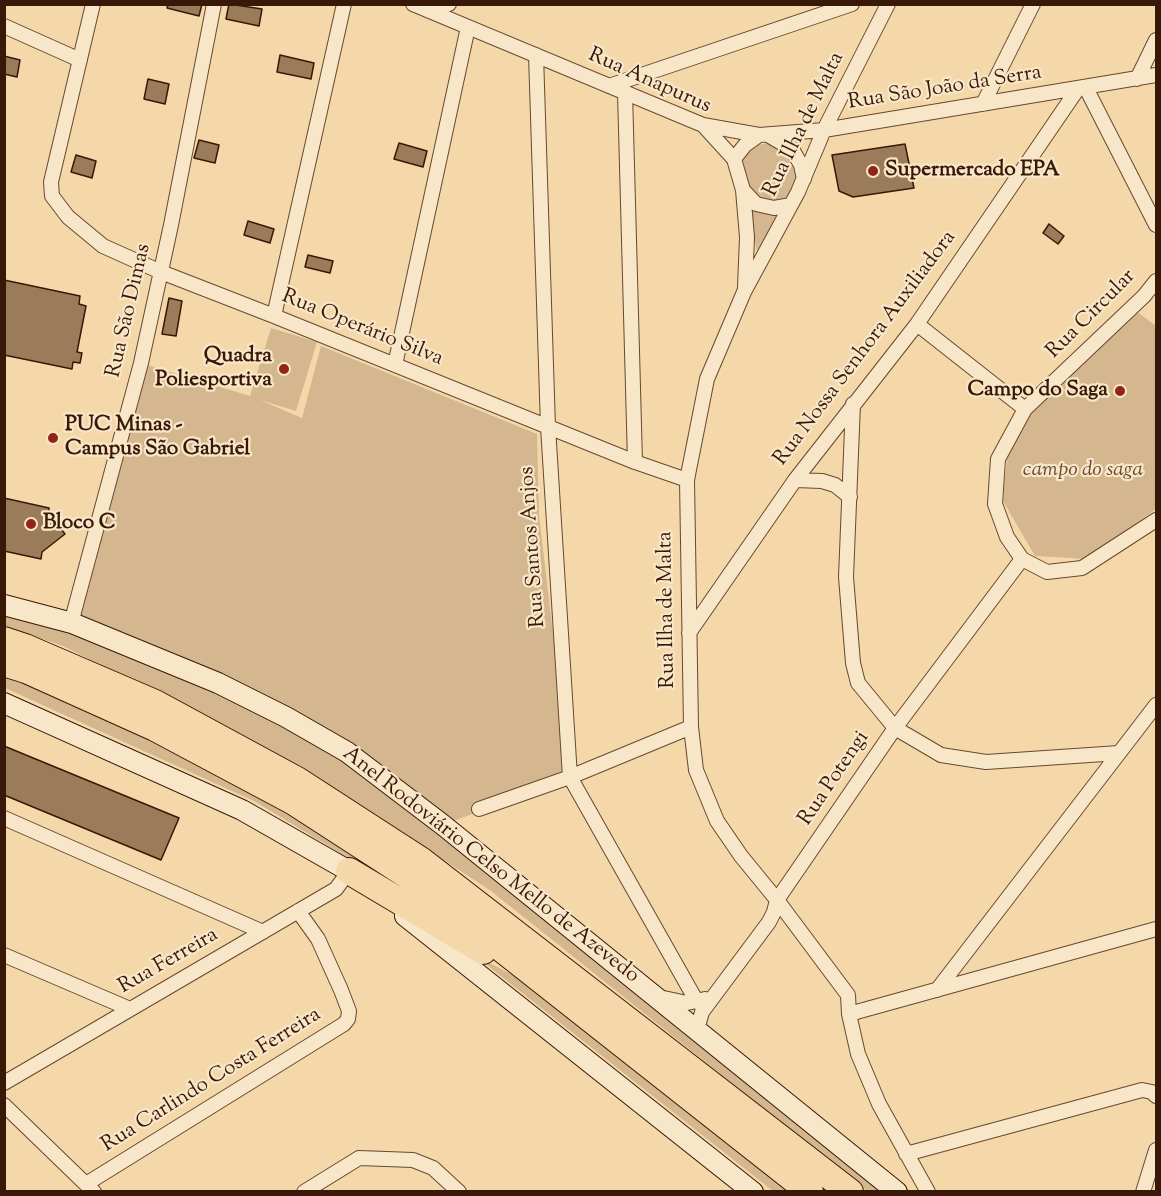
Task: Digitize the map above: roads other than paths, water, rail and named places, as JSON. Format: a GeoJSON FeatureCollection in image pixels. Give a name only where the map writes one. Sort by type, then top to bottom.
{"type":"FeatureCollection","features":[{"type":"Feature","properties":{"kind":"highway","name":"Anel Rodoviário Celso Mello de Azevedo"},"geometry":{"type":"LineString","coordinates":[[4,640],[25,646],[155,703],[297,780],[413,855],[850,1191]]}},
{"type":"Feature","properties":{"kind":"highway"},"geometry":{"type":"LineString","coordinates":[[4,663],[26,670],[155,728],[294,802],[413,879],[810,1191]]}},
{"type":"Feature","properties":{"kind":"highway"},"geometry":{"type":"LineString","coordinates":[[349,871],[569,1002]]}},
{"type":"Feature","properties":{"kind":"main road","name":"Anel Rodoviário Celso Mello de Azevedo"},"geometry":{"type":"LineString","coordinates":[[4,605],[72,623],[218,683],[286,717],[347,752],[443,825],[897,1191]]}},
{"type":"Feature","properties":{"kind":"main road"},"geometry":{"type":"LineString","coordinates":[[4,703],[242,810],[349,871],[753,1191]]}},
{"type":"Feature","properties":{"kind":"street"},"geometry":{"type":"LineString","coordinates":[[4,26],[80,60],[93,4]]}},
{"type":"Feature","properties":{"kind":"street","name":"Rua São Dimas"},"geometry":{"type":"LineString","coordinates":[[72,623],[141,363],[214,4]]}},
{"type":"Feature","properties":{"kind":"street"},"geometry":{"type":"LineString","coordinates":[[274,316],[344,4]]}},
{"type":"Feature","properties":{"kind":"street","name":"Rua Anapurus"},"geometry":{"type":"LineString","coordinates":[[413,4],[703,125],[734,159],[742,190],[747,237],[744,292]]}},
{"type":"Feature","properties":{"kind":"street"},"geometry":{"type":"LineString","coordinates":[[429,11],[449,4]]}},
{"type":"Feature","properties":{"kind":"street"},"geometry":{"type":"LineString","coordinates":[[609,86],[852,4]]}},
{"type":"Feature","properties":{"kind":"street","name":"Rua Ilha de Malta"},"geometry":{"type":"LineString","coordinates":[[888,4],[824,130],[804,179],[744,292],[707,379],[687,480],[692,727],[696,770],[717,821],[741,856],[848,995],[849,1014],[858,1054],[879,1104],[928,1191]]}},
{"type":"Feature","properties":{"kind":"street"},"geometry":{"type":"LineString","coordinates":[[983,104],[1033,4]]}},
{"type":"Feature","properties":{"kind":"street"},"geometry":{"type":"LineString","coordinates":[[395,364],[468,27]]}},
{"type":"Feature","properties":{"kind":"street"},"geometry":{"type":"LineString","coordinates":[[1137,79],[1156,40]]}},
{"type":"Feature","properties":{"kind":"street","name":"Rua Santos Anjos"},"geometry":{"type":"LineString","coordinates":[[536,55],[548,427],[570,777],[697,1002]]}},
{"type":"Feature","properties":{"kind":"street","name":"Rua Operário Silva"},"geometry":{"type":"LineString","coordinates":[[80,60],[51,182],[52,196],[68,217],[103,246],[161,273],[395,364],[635,462],[687,480]]}},
{"type":"Feature","properties":{"kind":"street","name":"Rua São João da Serra"},"geometry":{"type":"LineString","coordinates":[[703,125],[762,134],[824,130],[1156,75]]}},
{"type":"Feature","properties":{"kind":"street"},"geometry":{"type":"LineString","coordinates":[[1082,89],[1156,225]]}},
{"type":"Feature","properties":{"kind":"street","name":"Rua Nossa Senhora Auxiliadora"},"geometry":{"type":"LineString","coordinates":[[689,633],[795,480],[917,324],[1082,89]]}},
{"type":"Feature","properties":{"kind":"street"},"geometry":{"type":"LineString","coordinates":[[625,92],[635,462]]}},
{"type":"Feature","properties":{"kind":"street"},"geometry":{"type":"LineString","coordinates":[[734,159],[745,145],[762,134],[777,138],[792,149],[801,165],[804,179]]}},
{"type":"Feature","properties":{"kind":"street"},"geometry":{"type":"LineString","coordinates":[[742,190],[756,204],[774,208],[791,205]]}},
{"type":"Feature","properties":{"kind":"street","name":"Rua Circular"},"geometry":{"type":"LineString","coordinates":[[1022,559],[1007,537],[995,504],[998,459],[1025,409],[1144,296],[1156,281]]}},
{"type":"Feature","properties":{"kind":"street"},"geometry":{"type":"LineString","coordinates":[[917,324],[1025,409]]}},
{"type":"Feature","properties":{"kind":"street"},"geometry":{"type":"LineString","coordinates":[[853,404],[846,577],[853,663],[858,683],[896,728],[941,755],[986,762],[1119,753]]}},
{"type":"Feature","properties":{"kind":"street"},"geometry":{"type":"LineString","coordinates":[[795,480],[835,484],[850,497]]}},
{"type":"Feature","properties":{"kind":"street"},"geometry":{"type":"LineString","coordinates":[[1022,559],[1047,572],[1082,568],[1156,520]]}},
{"type":"Feature","properties":{"kind":"street","name":"Rua Potengi"},"geometry":{"type":"LineString","coordinates":[[697,1030],[702,1012],[769,922],[777,900],[896,728],[1022,559]]}},
{"type":"Feature","properties":{"kind":"street"},"geometry":{"type":"LineString","coordinates":[[937,990],[1156,705]]}},
{"type":"Feature","properties":{"kind":"street"},"geometry":{"type":"LineString","coordinates":[[479,809],[570,777],[692,727]]}},
{"type":"Feature","properties":{"kind":"street"},"geometry":{"type":"LineString","coordinates":[[4,818],[263,932]]}},
{"type":"Feature","properties":{"kind":"street","name":"Rua Ferreira"},"geometry":{"type":"LineString","coordinates":[[4,1083],[336,889],[349,871]]}},
{"type":"Feature","properties":{"kind":"street","name":"Rua Carlindo Costa Ferreira"},"geometry":{"type":"LineString","coordinates":[[90,1188],[344,1024],[348,1019],[349,1011],[318,939],[298,911]]}},
{"type":"Feature","properties":{"kind":"street"},"geometry":{"type":"LineString","coordinates":[[849,1014],[1156,929]]}},
{"type":"Feature","properties":{"kind":"street"},"geometry":{"type":"LineString","coordinates":[[4,955],[129,1009]]}},
{"type":"Feature","properties":{"kind":"street"},"geometry":{"type":"LineString","coordinates":[[655,996],[674,1001],[697,1002],[717,993]]}},
{"type":"Feature","properties":{"kind":"street"},"geometry":{"type":"LineString","coordinates":[[906,1154],[1142,1090],[1152,1092],[1156,1096]]}},
{"type":"Feature","properties":{"kind":"street"},"geometry":{"type":"LineString","coordinates":[[4,1105],[90,1188]]}},
{"type":"Feature","properties":{"kind":"street"},"geometry":{"type":"LineString","coordinates":[[1143,1191],[1156,1150]]}},
{"type":"Feature","properties":{"kind":"street"},"geometry":{"type":"LineString","coordinates":[[304,1191],[359,1158],[413,1160],[433,1168],[459,1191]]}},
{"type":"Feature","properties":{"kind":"place","name":"Supermercado EPA"},"geometry":{"type":"Point","coordinates":[873,171]}},
{"type":"Feature","properties":{"kind":"place","name":"Quadra Poliesportiva"},"geometry":{"type":"Point","coordinates":[284,369]}},
{"type":"Feature","properties":{"kind":"place","name":"Campo do Saga"},"geometry":{"type":"Point","coordinates":[1120,391]}},
{"type":"Feature","properties":{"kind":"place","name":"PUC Minas - Campus São Gabriel"},"geometry":{"type":"Point","coordinates":[53,438]}},
{"type":"Feature","properties":{"kind":"place","name":"Bloco C"},"geometry":{"type":"Point","coordinates":[31,524]}},
{"type":"Feature","properties":{"kind":"park label","name":"campo do saga"},"geometry":{"type":"Point","coordinates":[1083,471]}}]}
